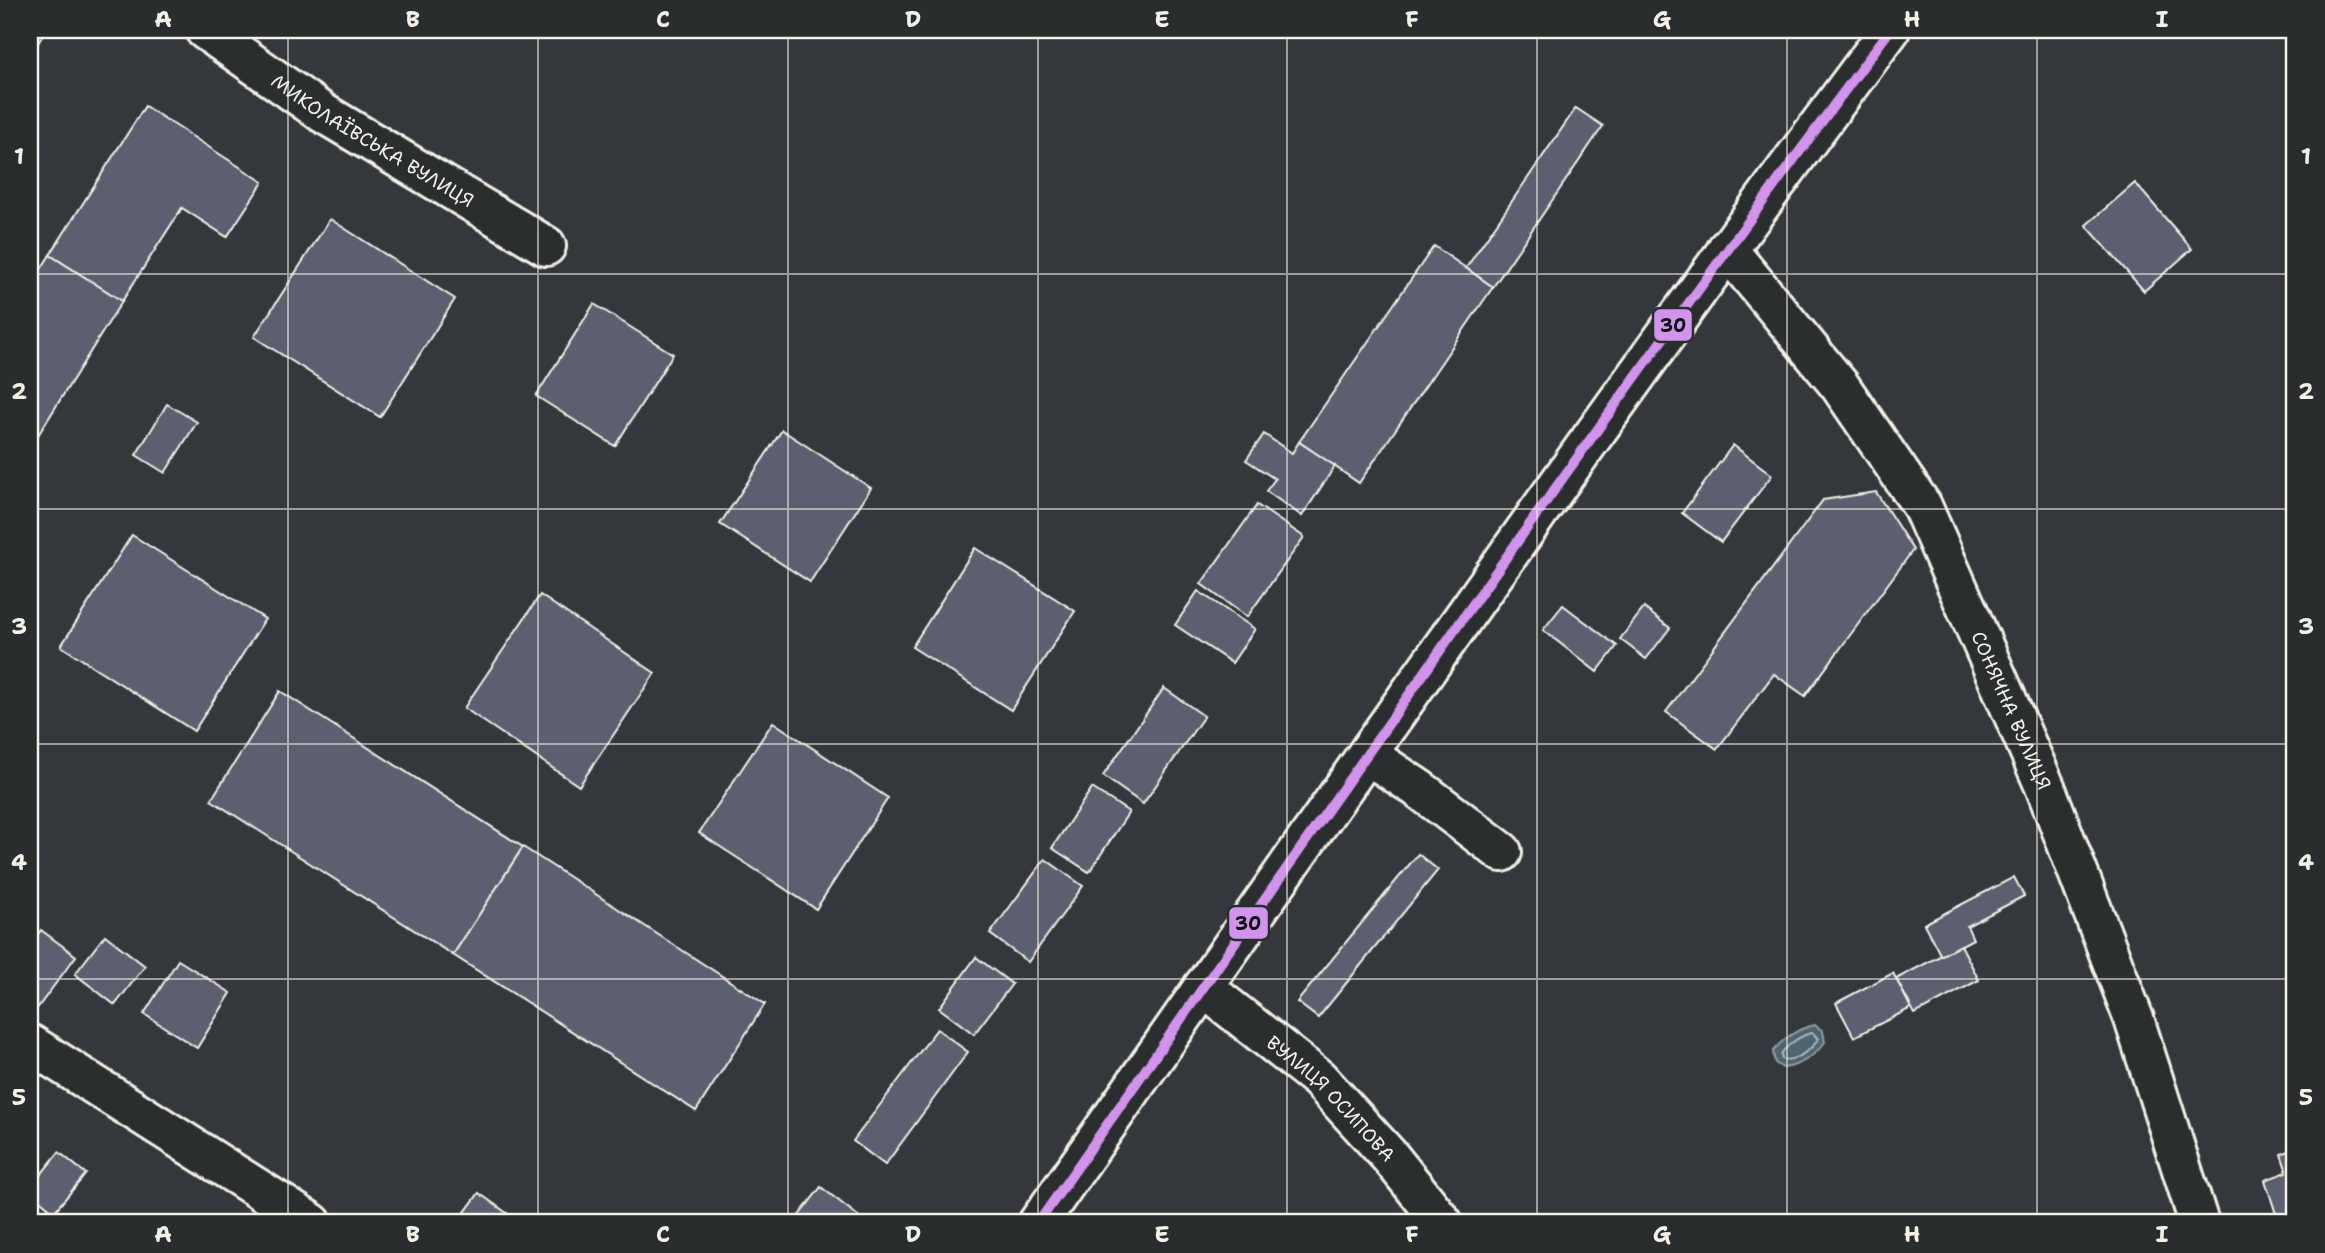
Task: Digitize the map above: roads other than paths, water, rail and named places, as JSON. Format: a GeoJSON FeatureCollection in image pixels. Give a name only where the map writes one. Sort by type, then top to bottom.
{"type":"FeatureCollection","features":[{"type":"Feature","properties":{"kind":"main road","name":"МИКОЛАЇВСЬКА ВУЛИЦЯ"},"geometry":{"type":"LineString","coordinates":[[205,30],[323,113],[545,246]]}},
{"type":"Feature","properties":{"kind":"main road"},"geometry":{"type":"LineString","coordinates":[[1038,1223],[1503,560],[1727,249],[1890,30]]}},
{"type":"Feature","properties":{"kind":"main road","name":"СОНЯЧНА ВУЛИЦЯ"},"geometry":{"type":"LineString","coordinates":[[1727,249],[1840,386],[1922,506],[2046,789],[2134,1019],[2199,1223]]}},
{"type":"Feature","properties":{"kind":"main road"},"geometry":{"type":"LineString","coordinates":[[1368,755],[1419,789],[1502,852]]}},
{"type":"Feature","properties":{"kind":"main road","name":"ВУЛИЦЯ ОСИПОВА"},"geometry":{"type":"LineString","coordinates":[[1203,987],[1319,1079],[1391,1158],[1443,1223]]}},
{"type":"Feature","properties":{"kind":"main road"},"geometry":{"type":"LineString","coordinates":[[30,1044],[312,1223]]}},
{"type":"Feature","properties":{"kind":"water"},"geometry":{"type":"Polygon","coordinates":[[[1815,1025],[1823,1031],[1825,1042],[1817,1051],[1789,1067],[1783,1068],[1775,1063],[1773,1052],[1781,1043],[1797,1031],[1815,1025]]]}}]}
